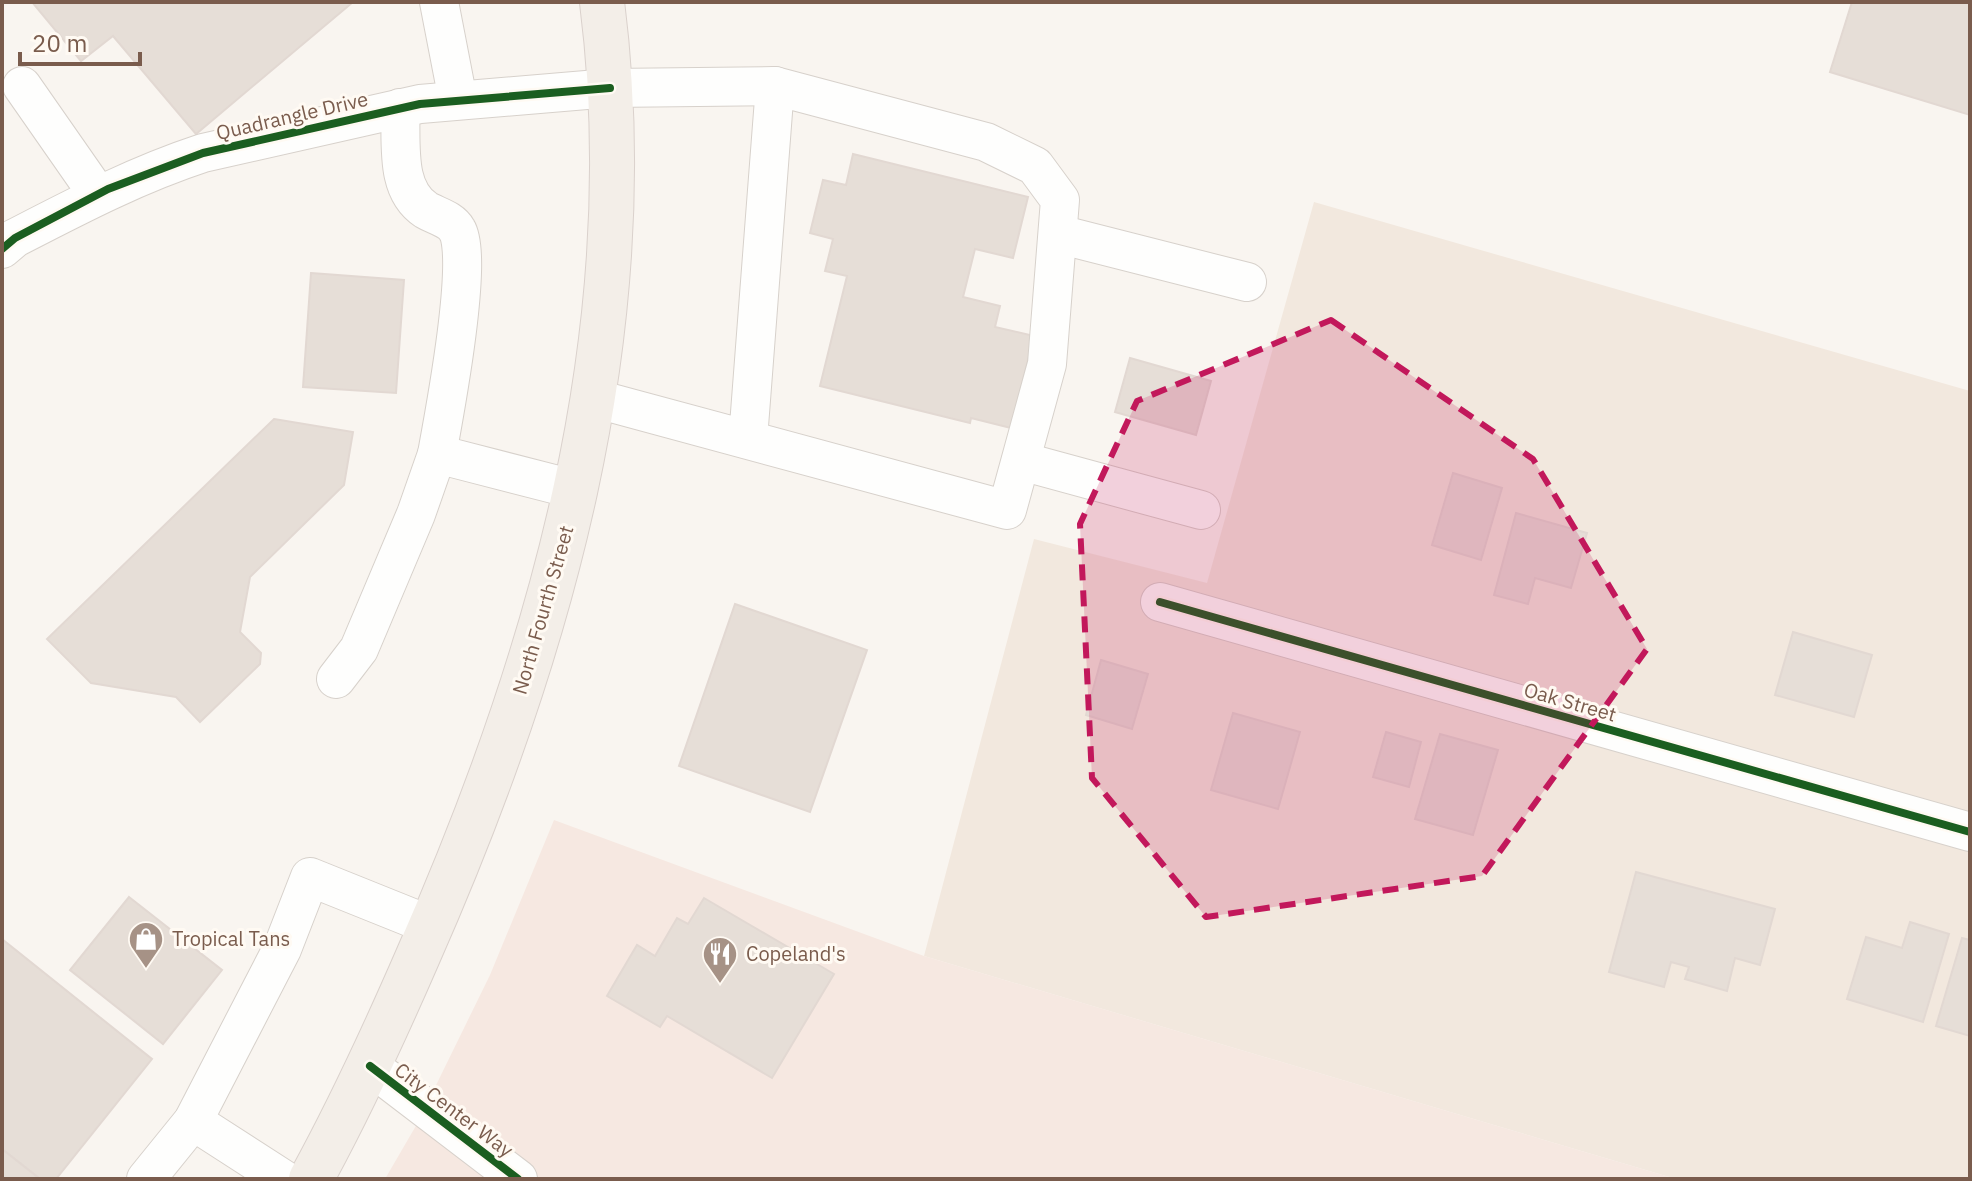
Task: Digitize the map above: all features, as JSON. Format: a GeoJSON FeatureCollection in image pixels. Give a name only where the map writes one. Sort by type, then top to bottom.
{"type":"FeatureCollection","features":[{"type":"Feature","properties":{"kind":"main road","name":"North Fourth Street"},"geometry":{"type":"LineString","coordinates":[[311,1179],[370,1066],[432,926],[493,774],[538,636],[577,490],[602,338],[611,241],[610,88],[602,2]]}},
{"type":"Feature","properties":{"kind":"street"},"geometry":{"type":"LineString","coordinates":[[439,2],[458,100]]}},
{"type":"Feature","properties":{"kind":"street"},"geometry":{"type":"LineString","coordinates":[[22,86],[98,195]]}},
{"type":"Feature","properties":{"kind":"street"},"geometry":{"type":"LineString","coordinates":[[593,398],[748,439],[775,86]]}},
{"type":"Feature","properties":{"kind":"street","name":"Quadrangle Drive"},"geometry":{"type":"LineString","coordinates":[[6,236],[140,175],[203,153],[400,108],[458,100],[610,88],[775,86],[986,142],[1035,166],[1060,200],[1058,234],[1047,364],[1007,510],[748,439]]}},
{"type":"Feature","properties":{"kind":"street"},"geometry":{"type":"LineString","coordinates":[[336,679],[359,649],[416,514],[437,454],[451,375],[464,258],[457,230],[445,219],[425,210],[404,185],[400,108]]}},
{"type":"Feature","properties":{"kind":"street"},"geometry":{"type":"LineString","coordinates":[[1058,234],[1247,282]]}},
{"type":"Feature","properties":{"kind":"street"},"geometry":{"type":"LineString","coordinates":[[437,454],[577,490]]}},
{"type":"Feature","properties":{"kind":"street"},"geometry":{"type":"LineString","coordinates":[[1021,461],[1201,510]]}},
{"type":"Feature","properties":{"kind":"street","name":"Oak Street"},"geometry":{"type":"LineString","coordinates":[[1160,602],[1970,832]]}},
{"type":"Feature","properties":{"kind":"street"},"geometry":{"type":"LineString","coordinates":[[146,1179],[193,1121],[282,949],[310,877],[432,926]]}},
{"type":"Feature","properties":{"kind":"street","name":"City Center Way"},"geometry":{"type":"LineString","coordinates":[[370,1066],[518,1179]]}},
{"type":"Feature","properties":{"kind":"street"},"geometry":{"type":"LineString","coordinates":[[193,1121],[283,1179]]}},
{"type":"Feature","properties":{"kind":"highlighted area"},"geometry":{"type":"Polygon","coordinates":[[[1331,320],[1533,459],[1647,649],[1482,876],[1206,917],[1092,778],[1080,524],[1137,401],[1331,320]]]}},
{"type":"Feature","properties":{"kind":"shaded area"},"geometry":{"type":"Polygon","coordinates":[[[1314,202],[1970,391],[1970,1179],[1676,1179],[924,956],[1034,539],[1207,583],[1314,202]]]}},
{"type":"Feature","properties":{"kind":"shaded area"},"geometry":{"type":"Polygon","coordinates":[[[554,820],[924,956],[1676,1179],[385,1179],[417,1124],[490,975],[554,820]]]}},
{"type":"Feature","properties":{"kind":"building"},"geometry":{"type":"Polygon","coordinates":[[[32,2],[353,2],[196,134],[113,36],[81,61],[32,2]]]}},
{"type":"Feature","properties":{"kind":"building"},"geometry":{"type":"Polygon","coordinates":[[[1852,2],[1970,2],[1970,115],[1830,72],[1852,2]]]}},
{"type":"Feature","properties":{"kind":"building"},"geometry":{"type":"Polygon","coordinates":[[[853,154],[1028,197],[1013,258],[975,249],[963,297],[1000,306],[995,327],[1034,336],[1011,428],[971,418],[970,423],[820,386],[847,276],[825,271],[833,239],[810,233],[823,180],[846,185],[853,154]]]}},
{"type":"Feature","properties":{"kind":"building"},"geometry":{"type":"Polygon","coordinates":[[[311,273],[404,280],[396,393],[303,387],[311,273]]]}},
{"type":"Feature","properties":{"kind":"building"},"geometry":{"type":"Polygon","coordinates":[[[1130,358],[1211,381],[1196,435],[1115,412],[1130,358]]]}},
{"type":"Feature","properties":{"kind":"building"},"geometry":{"type":"Polygon","coordinates":[[[274,419],[353,432],[344,485],[250,577],[240,632],[261,653],[260,664],[200,722],[176,697],[91,683],[47,639],[274,419]]]}},
{"type":"Feature","properties":{"kind":"building"},"geometry":{"type":"Polygon","coordinates":[[[1453,473],[1502,488],[1481,560],[1432,545],[1453,473]]]}},
{"type":"Feature","properties":{"kind":"building"},"geometry":{"type":"Polygon","coordinates":[[[1516,513],[1587,533],[1571,588],[1535,578],[1528,604],[1494,595],[1516,513]]]}},
{"type":"Feature","properties":{"kind":"building"},"geometry":{"type":"Polygon","coordinates":[[[735,604],[867,650],[810,812],[679,766],[735,604]]]}},
{"type":"Feature","properties":{"kind":"building"},"geometry":{"type":"Polygon","coordinates":[[[1793,632],[1872,655],[1854,717],[1775,695],[1793,632]]]}},
{"type":"Feature","properties":{"kind":"building"},"geometry":{"type":"Polygon","coordinates":[[[1101,660],[1148,674],[1132,729],[1086,715],[1101,660]]]}},
{"type":"Feature","properties":{"kind":"building"},"geometry":{"type":"Polygon","coordinates":[[[1233,713],[1300,732],[1278,809],[1211,790],[1233,713]]]}},
{"type":"Feature","properties":{"kind":"building"},"geometry":{"type":"Polygon","coordinates":[[[1386,732],[1421,742],[1409,787],[1373,777],[1386,732]]]}},
{"type":"Feature","properties":{"kind":"building"},"geometry":{"type":"Polygon","coordinates":[[[1440,734],[1498,750],[1473,835],[1415,819],[1440,734]]]}},
{"type":"Feature","properties":{"kind":"building"},"geometry":{"type":"Polygon","coordinates":[[[1636,872],[1775,909],[1760,965],[1735,958],[1727,991],[1685,979],[1689,967],[1671,962],[1664,987],[1609,972],[1636,872]]]}},
{"type":"Feature","properties":{"kind":"building","name":"Tropical Tans"},"geometry":{"type":"Polygon","coordinates":[[[129,897],[222,970],[163,1044],[70,970],[129,897]]]}},
{"type":"Feature","properties":{"kind":"building","name":"Copeland's"},"geometry":{"type":"Polygon","coordinates":[[[704,898],[834,974],[772,1078],[667,1016],[660,1027],[607,996],[637,945],[655,956],[677,918],[688,924],[704,898]]]}},
{"type":"Feature","properties":{"kind":"building"},"geometry":{"type":"Polygon","coordinates":[[[1910,922],[1949,934],[1923,1022],[1847,999],[1866,937],[1902,948],[1910,922]]]}},
{"type":"Feature","properties":{"kind":"building"},"geometry":{"type":"Polygon","coordinates":[[[1962,938],[1970,940],[1970,1036],[1936,1026],[1962,938]]]}},
{"type":"Feature","properties":{"kind":"building"},"geometry":{"type":"Polygon","coordinates":[[[2,939],[152,1059],[56,1179],[40,1179],[2,1149],[2,939]]]}},
{"type":"Feature","properties":{"kind":"building"},"geometry":{"type":"Polygon","coordinates":[[[2,1149],[40,1179],[2,1179],[2,1149]]]}},
{"type":"Feature","properties":{"kind":"cycle path"},"geometry":{"type":"LineString","coordinates":[[2,249],[15,238],[108,189],[203,153],[420,104],[610,88]]}},
{"type":"Feature","properties":{"kind":"cycle path"},"geometry":{"type":"LineString","coordinates":[[1160,602],[1970,832]]}},
{"type":"Feature","properties":{"kind":"cycle path"},"geometry":{"type":"LineString","coordinates":[[370,1066],[518,1179]]}},
{"type":"Feature","properties":{"kind":"place","name":"Tropical Tans"},"geometry":{"type":"Point","coordinates":[146,970]}},
{"type":"Feature","properties":{"kind":"place","name":"Copeland's"},"geometry":{"type":"Point","coordinates":[720,985]}}]}
